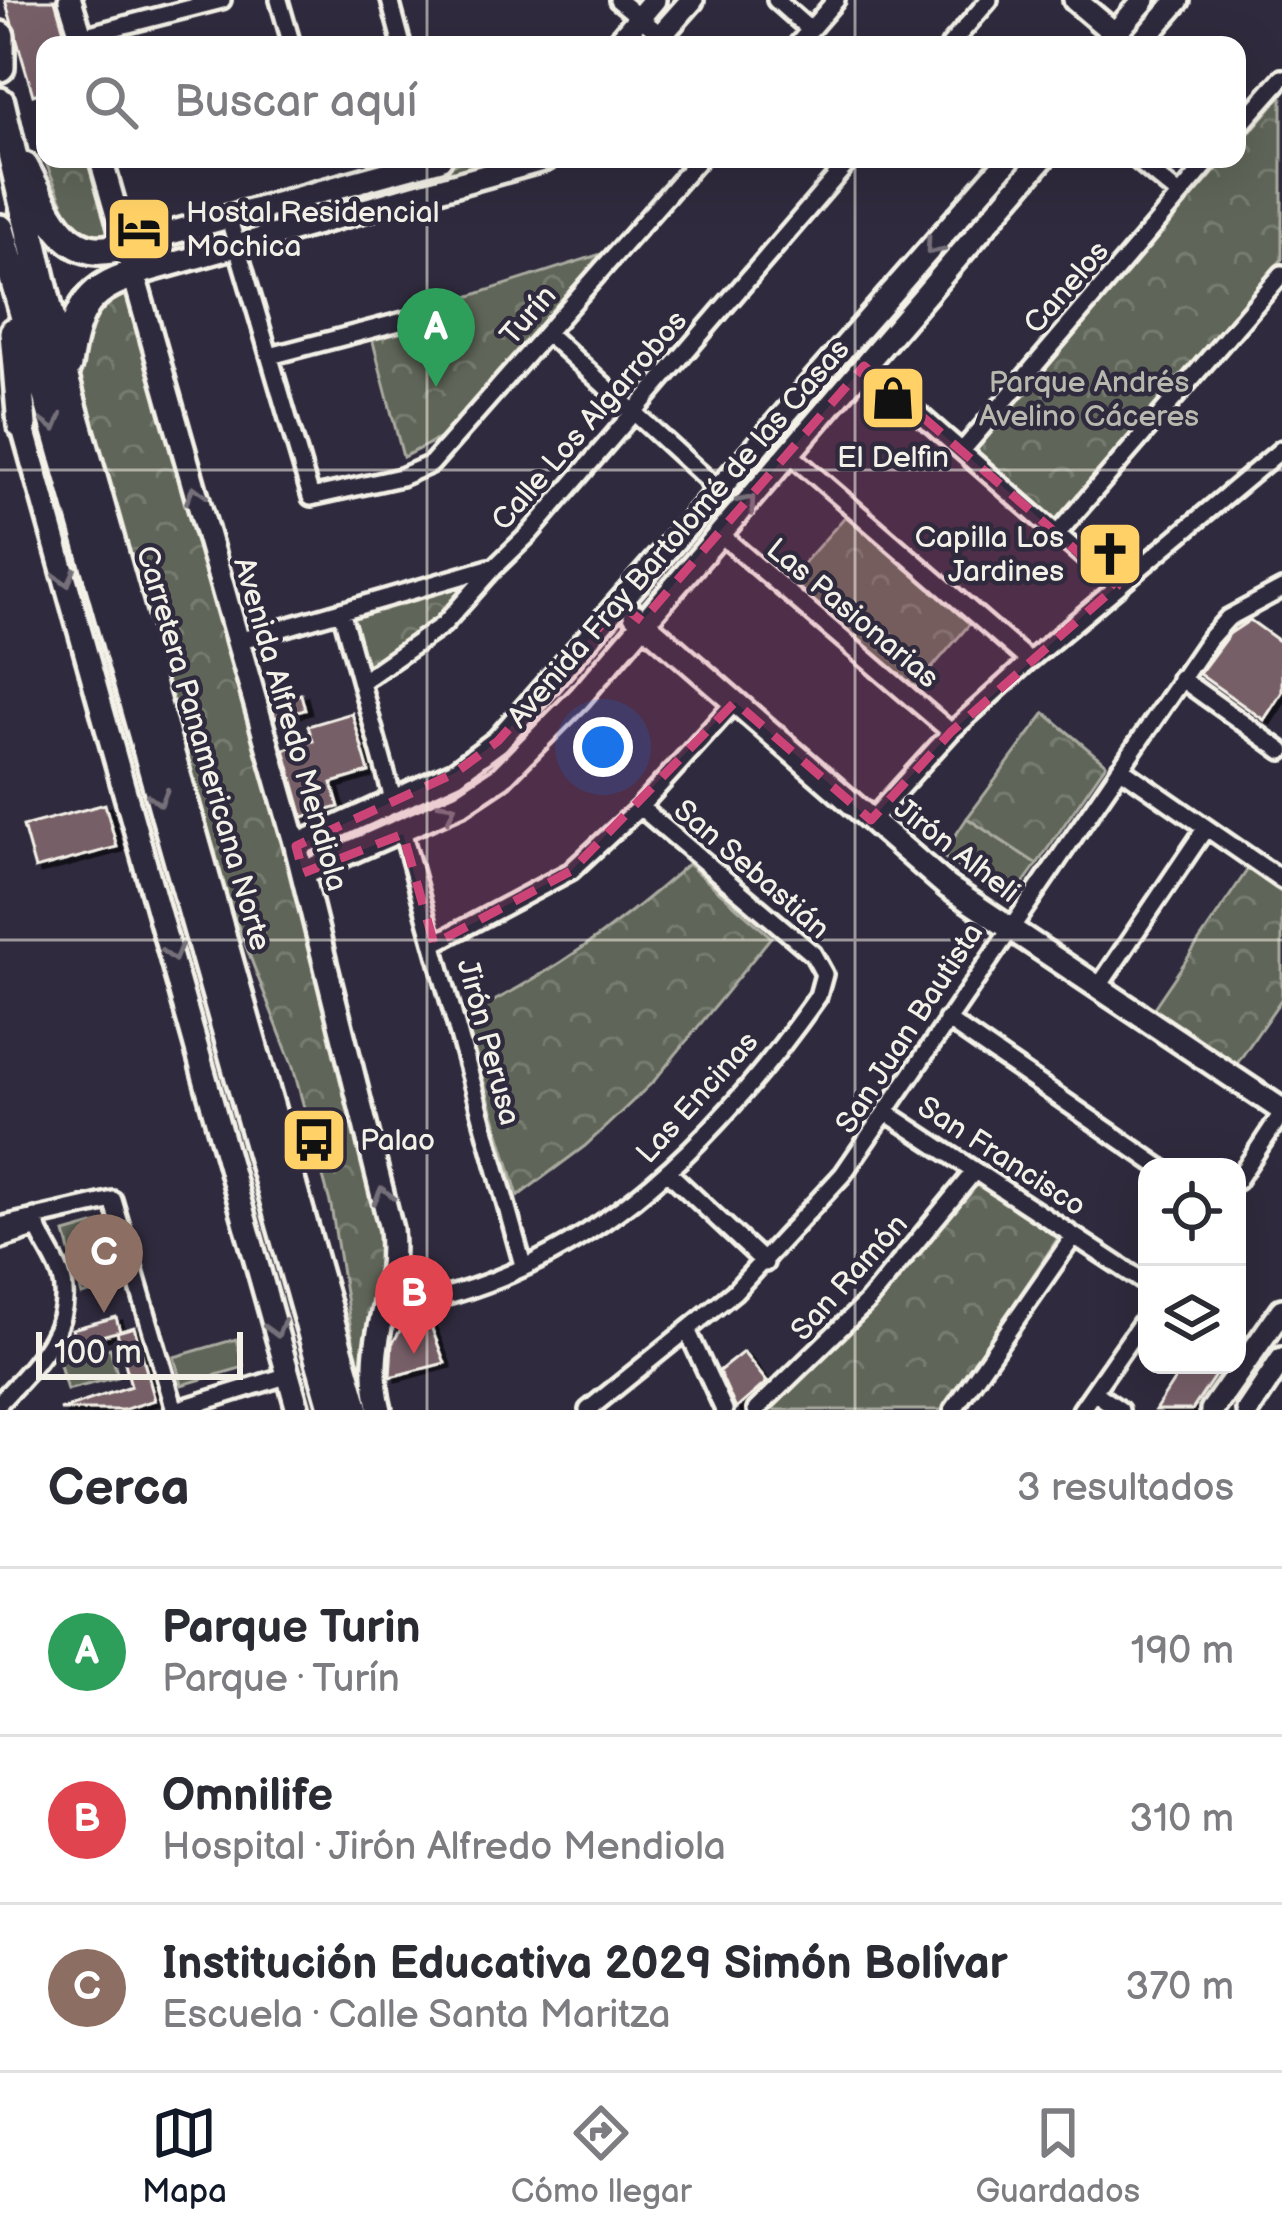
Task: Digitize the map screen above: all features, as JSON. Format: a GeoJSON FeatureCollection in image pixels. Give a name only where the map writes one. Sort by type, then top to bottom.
{"type":"FeatureCollection","features":[{"type":"Feature","properties":{"kind":"highway"},"geometry":{"type":"LineString","coordinates":[[0,36],[0,67]]}},
{"type":"Feature","properties":{"kind":"highway","name":"Carretera Panamericana Norte"},"geometry":{"type":"LineString","coordinates":[[0,102],[65,381],[355,1410]]}},
{"type":"Feature","properties":{"kind":"highway"},"geometry":{"type":"LineString","coordinates":[[10,142],[68,239],[94,254],[123,246]]}},
{"type":"Feature","properties":{"kind":"highway","name":"Carretera Panamericana Norte"},"geometry":{"type":"LineString","coordinates":[[0,229],[334,1410]]}},
{"type":"Feature","properties":{"kind":"highway"},"geometry":{"type":"LineString","coordinates":[[8,268],[22,425]]}},
{"type":"Feature","properties":{"kind":"highway"},"geometry":{"type":"LineString","coordinates":[[65,381],[80,309],[98,287],[133,275]]}},
{"type":"Feature","properties":{"kind":"street"},"geometry":{"type":"LineString","coordinates":[[70,0],[81,36]]}},
{"type":"Feature","properties":{"kind":"street"},"geometry":{"type":"LineString","coordinates":[[100,36],[223,0]]}},
{"type":"Feature","properties":{"kind":"street"},"geometry":{"type":"LineString","coordinates":[[279,0],[289,36]]}},
{"type":"Feature","properties":{"kind":"street"},"geometry":{"type":"LineString","coordinates":[[390,0],[400,36]]}},
{"type":"Feature","properties":{"kind":"street"},"geometry":{"type":"LineString","coordinates":[[618,0],[647,9],[624,36]]}},
{"type":"Feature","properties":{"kind":"street"},"geometry":{"type":"LineString","coordinates":[[660,36],[692,0]]}},
{"type":"Feature","properties":{"kind":"street"},"geometry":{"type":"LineString","coordinates":[[776,0],[810,30]]}},
{"type":"Feature","properties":{"kind":"street"},"geometry":{"type":"LineString","coordinates":[[805,36],[836,0]]}},
{"type":"Feature","properties":{"kind":"street"},"geometry":{"type":"LineString","coordinates":[[958,36],[989,0]]}},
{"type":"Feature","properties":{"kind":"street"},"geometry":{"type":"LineString","coordinates":[[1075,0],[1111,36]]}},
{"type":"Feature","properties":{"kind":"street"},"geometry":{"type":"LineString","coordinates":[[1147,36],[1178,0]]}},
{"type":"Feature","properties":{"kind":"street"},"geometry":{"type":"LineString","coordinates":[[1118,36],[1131,4]]}},
{"type":"Feature","properties":{"kind":"street"},"geometry":{"type":"LineString","coordinates":[[1131,4],[1146,36]]}},
{"type":"Feature","properties":{"kind":"street"},"geometry":{"type":"LineString","coordinates":[[1246,119],[1282,78]]}},
{"type":"Feature","properties":{"kind":"street","name":"Avenida Alfredo Mendiola"},"geometry":{"type":"LineString","coordinates":[[103,168],[296,846],[391,1229],[394,1268],[371,1363],[378,1399]]}},
{"type":"Feature","properties":{"kind":"street"},"geometry":{"type":"LineString","coordinates":[[123,246],[408,168]]}},
{"type":"Feature","properties":{"kind":"street"},"geometry":{"type":"LineString","coordinates":[[133,275],[514,168]]}},
{"type":"Feature","properties":{"kind":"street","name":"Turín"},"geometry":{"type":"LineString","coordinates":[[270,356],[311,497],[401,477],[431,464],[691,168]]}},
{"type":"Feature","properties":{"kind":"street","name":"Calle Los Algarrobos"},"geometry":{"type":"LineString","coordinates":[[238,641],[496,566],[843,168]]}},
{"type":"Feature","properties":{"kind":"street","name":"Avenida Fray Bartolomé de las Casas"},"geometry":{"type":"LineString","coordinates":[[296,846],[454,773],[498,741],[721,491],[995,168]]}},
{"type":"Feature","properties":{"kind":"street"},"geometry":{"type":"LineString","coordinates":[[1003,168],[1017,188]]}},
{"type":"Feature","properties":{"kind":"street","name":"Avenida Fray Bartolomé de las Casas"},"geometry":{"type":"LineString","coordinates":[[303,873],[403,833],[501,777],[579,698],[721,536],[1034,168]]}},
{"type":"Feature","properties":{"kind":"street"},"geometry":{"type":"LineString","coordinates":[[1147,168],[1179,195]]}},
{"type":"Feature","properties":{"kind":"street","name":"Canelos"},"geometry":{"type":"LineString","coordinates":[[962,451],[1203,168]]}},
{"type":"Feature","properties":{"kind":"street"},"geometry":{"type":"LineString","coordinates":[[229,219],[270,356],[449,309]]}},
{"type":"Feature","properties":{"kind":"street"},"geometry":{"type":"LineString","coordinates":[[1058,534],[1281,277]]}},
{"type":"Feature","properties":{"kind":"street"},"geometry":{"type":"LineString","coordinates":[[548,334],[721,491]]}},
{"type":"Feature","properties":{"kind":"street"},"geometry":{"type":"LineString","coordinates":[[0,344],[298,1410]]}},
{"type":"Feature","properties":{"kind":"street"},"geometry":{"type":"LineString","coordinates":[[863,366],[1118,586]]}},
{"type":"Feature","properties":{"kind":"street"},"geometry":{"type":"LineString","coordinates":[[871,820],[951,732],[1029,661],[1216,510],[1282,449]]}},
{"type":"Feature","properties":{"kind":"street"},"geometry":{"type":"LineString","coordinates":[[790,454],[1029,661]]}},
{"type":"Feature","properties":{"kind":"street","name":"Las Pasionarias"},"geometry":{"type":"LineString","coordinates":[[721,536],[951,732]]}},
{"type":"Feature","properties":{"kind":"street"},"geometry":{"type":"LineString","coordinates":[[361,682],[442,625],[496,566]]}},
{"type":"Feature","properties":{"kind":"street","name":"San Juan Bautista"},"geometry":{"type":"LineString","coordinates":[[589,1410],[612,1401],[765,1263],[843,1174],[1180,678],[1228,618],[1282,589]]}},
{"type":"Feature","properties":{"kind":"street","name":"Jirón Alheli"},"geometry":{"type":"LineString","coordinates":[[620,604],[948,886],[1282,1112]]}},
{"type":"Feature","properties":{"kind":"street"},"geometry":{"type":"LineString","coordinates":[[342,614],[394,802]]}},
{"type":"Feature","properties":{"kind":"street"},"geometry":{"type":"LineString","coordinates":[[1180,678],[1282,751]]}},
{"type":"Feature","properties":{"kind":"street"},"geometry":{"type":"LineString","coordinates":[[434,944],[571,872],[640,807],[735,702]]}},
{"type":"Feature","properties":{"kind":"street"},"geometry":{"type":"LineString","coordinates":[[1120,768],[1282,880]]}},
{"type":"Feature","properties":{"kind":"street","name":"San Sebastián"},"geometry":{"type":"LineString","coordinates":[[640,807],[795,937],[824,974]]}},
{"type":"Feature","properties":{"kind":"street"},"geometry":{"type":"LineString","coordinates":[[1099,986],[1205,829]]}},
{"type":"Feature","properties":{"kind":"street","name":"Jirón Perusa"},"geometry":{"type":"LineString","coordinates":[[403,833],[523,1265]]}},
{"type":"Feature","properties":{"kind":"street","name":"Las Encinas"},"geometry":{"type":"LineString","coordinates":[[385,1310],[424,1303],[523,1265],[598,1229],[670,1174],[807,1012],[824,974]]}},
{"type":"Feature","properties":{"kind":"street"},"geometry":{"type":"LineString","coordinates":[[947,1020],[1147,1158]]}},
{"type":"Feature","properties":{"kind":"street"},"geometry":{"type":"LineString","coordinates":[[1246,1167],[1282,1112]]}},
{"type":"Feature","properties":{"kind":"street","name":"San Francisco"},"geometry":{"type":"LineString","coordinates":[[887,1113],[1138,1278]]}},
{"type":"Feature","properties":{"kind":"street","name":"San Ramón"},"geometry":{"type":"LineString","coordinates":[[756,1410],[882,1286],[973,1173]]}},
{"type":"Feature","properties":{"kind":"street"},"geometry":{"type":"LineString","coordinates":[[670,1174],[765,1263]]}},
{"type":"Feature","properties":{"kind":"street"},"geometry":{"type":"LineString","coordinates":[[0,1226],[36,1222],[113,1200],[176,1410],[289,1375]]}},
{"type":"Feature","properties":{"kind":"street"},"geometry":{"type":"LineString","coordinates":[[0,1240],[36,1222]]}},
{"type":"Feature","properties":{"kind":"street"},"geometry":{"type":"LineString","coordinates":[[0,1402],[48,1347],[62,1309],[62,1278],[36,1222]]}},
{"type":"Feature","properties":{"kind":"street"},"geometry":{"type":"LineString","coordinates":[[953,1410],[1074,1236]]}},
{"type":"Feature","properties":{"kind":"street"},"geometry":{"type":"LineString","coordinates":[[1212,1410],[1282,1310]]}},
{"type":"Feature","properties":{"kind":"street"},"geometry":{"type":"LineString","coordinates":[[1081,1410],[1138,1328]]}},
{"type":"Feature","properties":{"kind":"street"},"geometry":{"type":"LineString","coordinates":[[688,1334],[724,1410]]}},
{"type":"Feature","properties":{"kind":"street"},"geometry":{"type":"LineString","coordinates":[[1248,1410],[1275,1386],[1282,1359]]}},
{"type":"Feature","properties":{"kind":"street"},"geometry":{"type":"LineString","coordinates":[[1094,1392],[1120,1410]]}},
{"type":"Feature","properties":{"kind":"highlighted area"},"geometry":{"type":"Polygon","coordinates":[[[864,366],[1117,586],[951,732],[871,820],[735,702],[571,871],[434,944],[403,834],[303,873],[296,846],[455,773],[498,741],[620,604],[642,621],[864,366]]]}},
{"type":"Feature","properties":{"kind":"green space","name":"Parque Andrés Avelino Cáceres"},"geometry":{"type":"Polygon","coordinates":[[[1282,95],[1282,259],[1056,521],[973,450],[1218,168],[1246,168],[1246,137],[1282,95]]]}},
{"type":"Feature","properties":{"kind":"green space"},"geometry":{"type":"Polygon","coordinates":[[[48,168],[90,168],[107,230],[99,245],[71,223],[48,168]]]}},
{"type":"Feature","properties":{"kind":"green space"},"geometry":{"type":"Polygon","coordinates":[[[438,168],[500,168],[179,257],[175,238],[438,168]]]}},
{"type":"Feature","properties":{"kind":"green space"},"geometry":{"type":"Polygon","coordinates":[[[607,252],[444,436],[403,457],[372,338],[454,316],[464,298],[607,252]]]}},
{"type":"Feature","properties":{"kind":"green space"},"geometry":{"type":"Polygon","coordinates":[[[113,291],[130,298],[283,832],[384,1215],[379,1318],[358,1372],[331,1206],[293,1067],[217,872],[172,696],[85,423],[79,360],[93,303],[113,291]]]}},
{"type":"Feature","properties":{"kind":"green space"},"geometry":{"type":"Polygon","coordinates":[[[850,511],[975,618],[913,690],[787,582],[850,511]]]}},
{"type":"Feature","properties":{"kind":"green space"},"geometry":{"type":"Polygon","coordinates":[[[459,583],[466,594],[376,671],[361,667],[353,617],[459,583]]]}},
{"type":"Feature","properties":{"kind":"green space"},"geometry":{"type":"Polygon","coordinates":[[[1045,713],[1106,764],[1037,864],[967,818],[1045,713]]]}},
{"type":"Feature","properties":{"kind":"green space"},"geometry":{"type":"Polygon","coordinates":[[[967,818],[1037,864],[1009,903],[942,856],[967,818]]]}},
{"type":"Feature","properties":{"kind":"green space"},"geometry":{"type":"Polygon","coordinates":[[[688,864],[771,937],[654,1081],[585,1146],[518,1196],[464,1016],[582,948],[688,864]]]}},
{"type":"Feature","properties":{"kind":"green space"},"geometry":{"type":"Polygon","coordinates":[[[1248,869],[1282,893],[1282,998],[1232,1071],[1149,1015],[1248,869]]]}},
{"type":"Feature","properties":{"kind":"green space"},"geometry":{"type":"Polygon","coordinates":[[[980,1181],[1055,1230],[1058,1238],[944,1410],[766,1410],[874,1305],[972,1182],[980,1181]]]}},
{"type":"Feature","properties":{"kind":"green space"},"geometry":{"type":"Polygon","coordinates":[[[100,1223],[118,1285],[82,1295],[65,1233],[100,1223]]]}},
{"type":"Feature","properties":{"kind":"green space"},"geometry":{"type":"Polygon","coordinates":[[[236,1339],[244,1367],[182,1385],[174,1357],[236,1339]]]}},
{"type":"Feature","properties":{"kind":"green space"},"geometry":{"type":"Polygon","coordinates":[[[110,1348],[118,1377],[67,1390],[59,1361],[110,1348]]]}},
{"type":"Feature","properties":{"kind":"building"},"geometry":{"type":"Polygon","coordinates":[[[5,0],[55,0],[65,36],[36,36],[33,95],[5,0]]]}},
{"type":"Feature","properties":{"kind":"building"},"geometry":{"type":"Polygon","coordinates":[[[1250,620],[1282,643],[1282,692],[1264,720],[1199,674],[1229,634],[1250,620]]]}},
{"type":"Feature","properties":{"kind":"building"},"geometry":{"type":"Polygon","coordinates":[[[301,694],[305,710],[275,718],[271,703],[301,694]]]}},
{"type":"Feature","properties":{"kind":"building"},"geometry":{"type":"Polygon","coordinates":[[[352,713],[369,772],[332,783],[339,807],[303,817],[284,749],[313,741],[308,726],[352,713]]]}},
{"type":"Feature","properties":{"kind":"building"},"geometry":{"type":"Polygon","coordinates":[[[105,804],[117,847],[35,869],[23,826],[105,804]]]}},
{"type":"Feature","properties":{"kind":"building"},"geometry":{"type":"Polygon","coordinates":[[[427,1316],[445,1363],[390,1377],[392,1344],[401,1329],[427,1316]]]}},
{"type":"Feature","properties":{"kind":"building"},"geometry":{"type":"Polygon","coordinates":[[[116,1317],[120,1331],[76,1343],[72,1329],[116,1317]]]}},
{"type":"Feature","properties":{"kind":"building"},"geometry":{"type":"Polygon","coordinates":[[[134,1327],[155,1400],[123,1410],[60,1410],[131,1386],[117,1332],[134,1327]]]}},
{"type":"Feature","properties":{"kind":"building"},"geometry":{"type":"Polygon","coordinates":[[[743,1352],[767,1382],[736,1409],[719,1371],[743,1352]]]}},
{"type":"Feature","properties":{"kind":"building"},"geometry":{"type":"Polygon","coordinates":[[[1178,1374],[1216,1374],[1192,1410],[1155,1410],[1178,1374]]]}},
{"type":"Feature","properties":{"kind":"place","name":"Hostal Residencial Mochica"},"geometry":{"type":"Point","coordinates":[139,229]}},
{"type":"Feature","properties":{"kind":"place","name":"Parque Turin"},"geometry":{"type":"Point","coordinates":[436,387]}},
{"type":"Feature","properties":{"kind":"place","name":"El Delfin"},"geometry":{"type":"Point","coordinates":[893,398]}},
{"type":"Feature","properties":{"kind":"place","name":"Capilla Los Jardines"},"geometry":{"type":"Point","coordinates":[1110,554]}},
{"type":"Feature","properties":{"kind":"place","name":"Palao"},"geometry":{"type":"Point","coordinates":[314,1140]}},
{"type":"Feature","properties":{"kind":"place","name":"Institución Educativa 2029 Simón Bolívar"},"geometry":{"type":"Point","coordinates":[104,1313]}},
{"type":"Feature","properties":{"kind":"place","name":"Omnilife"},"geometry":{"type":"Point","coordinates":[414,1354]}}]}
